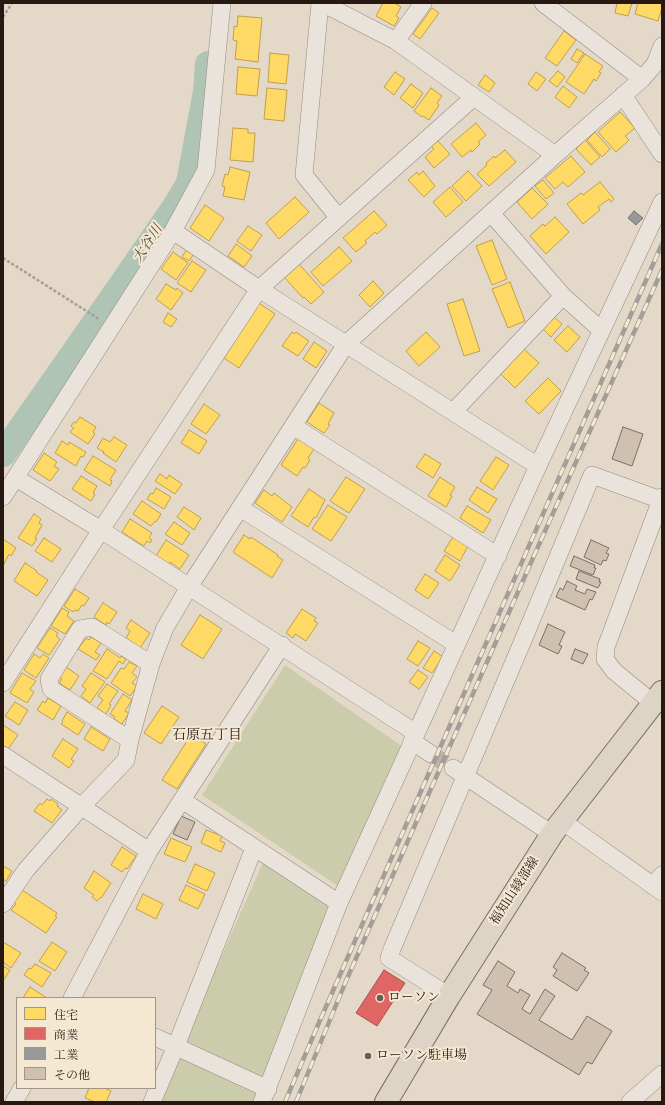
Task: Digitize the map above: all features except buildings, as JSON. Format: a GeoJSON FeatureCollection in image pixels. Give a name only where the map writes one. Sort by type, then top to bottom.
{"type":"FeatureCollection","features":[{"type":"Feature","properties":{"kind":"main road","name":"福知山綾部線"},"geometry":{"type":"LineString","coordinates":[[386,1102],[448,996],[557,827],[658,698]]}},
{"type":"Feature","properties":{"kind":"street"},"geometry":{"type":"LineString","coordinates":[[3,498],[173,231],[206,170],[222,3]]}},
{"type":"Feature","properties":{"kind":"street"},"geometry":{"type":"LineString","coordinates":[[338,217],[304,175],[321,3],[396,41],[555,155]]}},
{"type":"Feature","properties":{"kind":"street"},"geometry":{"type":"LineString","coordinates":[[396,41],[423,3]]}},
{"type":"Feature","properties":{"kind":"street"},"geometry":{"type":"LineString","coordinates":[[543,3],[642,79]]}},
{"type":"Feature","properties":{"kind":"street"},"geometry":{"type":"LineString","coordinates":[[3,904],[26,870],[82,806],[126,760],[151,664],[166,628],[189,587],[346,344],[490,213],[642,79],[656,64],[662,46]]}},
{"type":"Feature","properties":{"kind":"street"},"geometry":{"type":"LineString","coordinates":[[623,95],[662,154]]}},
{"type":"Feature","properties":{"kind":"street"},"geometry":{"type":"LineString","coordinates":[[3,683],[101,530],[260,288],[474,97]]}},
{"type":"Feature","properties":{"kind":"street"},"geometry":{"type":"LineString","coordinates":[[156,1037],[176,1046],[265,1095],[339,903],[538,466],[662,202]]}},
{"type":"Feature","properties":{"kind":"street"},"geometry":{"type":"LineString","coordinates":[[490,213],[563,296],[601,330]]}},
{"type":"Feature","properties":{"kind":"street"},"geometry":{"type":"LineString","coordinates":[[173,231],[346,344],[538,466]]}},
{"type":"Feature","properties":{"kind":"street"},"geometry":{"type":"LineString","coordinates":[[453,412],[563,296]]}},
{"type":"Feature","properties":{"kind":"street"},"geometry":{"type":"LineString","coordinates":[[293,426],[498,556]]}},
{"type":"Feature","properties":{"kind":"street"},"geometry":{"type":"LineString","coordinates":[[448,996],[390,958],[392,948],[459,772],[524,638],[592,475],[662,498],[606,647],[605,659],[614,671],[658,698]]}},
{"type":"Feature","properties":{"kind":"street"},"geometry":{"type":"LineString","coordinates":[[16,478],[282,645],[414,737],[431,754]]}},
{"type":"Feature","properties":{"kind":"street"},"geometry":{"type":"LineString","coordinates":[[240,508],[456,644]]}},
{"type":"Feature","properties":{"kind":"street"},"geometry":{"type":"LineString","coordinates":[[130,740],[51,689],[49,679],[80,629],[92,627],[151,664]]}},
{"type":"Feature","properties":{"kind":"street"},"geometry":{"type":"LineString","coordinates":[[73,997],[149,851],[282,645]]}},
{"type":"Feature","properties":{"kind":"street"},"geometry":{"type":"LineString","coordinates":[[3,755],[149,851]]}},
{"type":"Feature","properties":{"kind":"street"},"geometry":{"type":"LineString","coordinates":[[459,772],[659,884]]}},
{"type":"Feature","properties":{"kind":"street"},"geometry":{"type":"LineString","coordinates":[[182,800],[339,903]]}},
{"type":"Feature","properties":{"kind":"street"},"geometry":{"type":"LineString","coordinates":[[152,1102],[176,1046],[254,848]]}},
{"type":"Feature","properties":{"kind":"street"},"geometry":{"type":"LineString","coordinates":[[630,1102],[662,1074]]}},
{"type":"Feature","properties":{"kind":"street"},"geometry":{"type":"LineString","coordinates":[[14,1102],[21,1089]]}},
{"type":"Feature","properties":{"kind":"path"},"geometry":{"type":"LineString","coordinates":[[3,17],[12,3]]}},
{"type":"Feature","properties":{"kind":"path"},"geometry":{"type":"LineString","coordinates":[[3,258],[112,328]]}},
{"type":"Feature","properties":{"kind":"green space"},"geometry":{"type":"Polygon","coordinates":[[[285,665],[403,747],[338,886],[202,795],[285,665]]]}},
{"type":"Feature","properties":{"kind":"green space"},"geometry":{"type":"Polygon","coordinates":[[[264,860],[339,907],[253,1102],[157,1102],[264,860]]]}},
{"type":"Feature","properties":{"kind":"waterway","name":"大谷川"},"geometry":{"type":"LineString","coordinates":[[3,454],[122,284],[176,205],[189,183],[206,91],[208,64]]}},
{"type":"Feature","properties":{"kind":"tunnel"},"geometry":{"type":"LineString","coordinates":[[431,754],[453,768]]}},
{"type":"Feature","properties":{"kind":"railway"},"geometry":{"type":"LineString","coordinates":[[285,1102],[662,244]]}},
{"type":"Feature","properties":{"kind":"railway"},"geometry":{"type":"LineString","coordinates":[[296,1102],[346,981],[662,270]]}},
{"type":"Feature","properties":{"kind":"place","name":"ローソン"},"geometry":{"type":"Point","coordinates":[380,998]}},
{"type":"Feature","properties":{"kind":"place","name":"ローソン駐車場"},"geometry":{"type":"Point","coordinates":[368,1056]}},
{"type":"Feature","properties":{"kind":"district","name":"石原五丁目"},"geometry":{"type":"Point","coordinates":[207,736]}}]}
